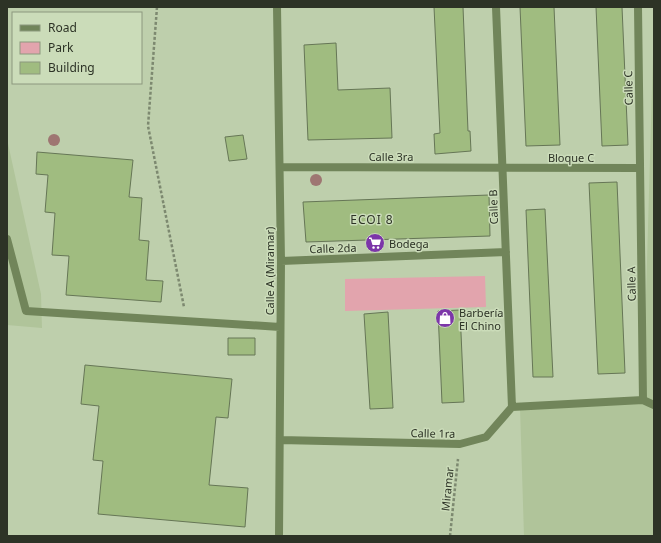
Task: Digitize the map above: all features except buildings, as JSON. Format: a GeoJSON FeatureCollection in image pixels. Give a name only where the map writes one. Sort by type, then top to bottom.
{"type":"FeatureCollection","features":[{"type":"Feature","properties":{"kind":"street","name":"Calle A (Miramar)"},"geometry":{"type":"LineString","coordinates":[[277,7],[281,261],[279,536]]}},
{"type":"Feature","properties":{"kind":"street","name":"Calle B"},"geometry":{"type":"LineString","coordinates":[[496,7],[512,407]]}},
{"type":"Feature","properties":{"kind":"street","name":"Calle C"},"geometry":{"type":"LineString","coordinates":[[638,7],[640,168]]}},
{"type":"Feature","properties":{"kind":"street","name":"Calle 3ra"},"geometry":{"type":"LineString","coordinates":[[280,167],[503,167]]}},
{"type":"Feature","properties":{"kind":"street","name":"Bloque C"},"geometry":{"type":"LineString","coordinates":[[503,167],[640,168]]}},
{"type":"Feature","properties":{"kind":"street","name":"Calle A"},"geometry":{"type":"LineString","coordinates":[[640,168],[643,400]]}},
{"type":"Feature","properties":{"kind":"street"},"geometry":{"type":"LineString","coordinates":[[7,239],[26,311],[280,327]]}},
{"type":"Feature","properties":{"kind":"street","name":"Calle 2da"},"geometry":{"type":"LineString","coordinates":[[281,261],[506,252]]}},
{"type":"Feature","properties":{"kind":"street"},"geometry":{"type":"LineString","coordinates":[[512,407],[643,400],[654,405]]}},
{"type":"Feature","properties":{"kind":"street","name":"Calle 1ra"},"geometry":{"type":"LineString","coordinates":[[280,440],[460,444],[486,437],[512,407]]}},
{"type":"Feature","properties":{"kind":"path"},"geometry":{"type":"LineString","coordinates":[[157,7],[148,126],[187,321]]}},
{"type":"Feature","properties":{"kind":"path","name":"Miramar"},"geometry":{"type":"LineString","coordinates":[[450,536],[460,444]]}},
{"type":"Feature","properties":{"kind":"shaded area"},"geometry":{"type":"Polygon","coordinates":[[[654,20],[654,536],[524,536],[520,407],[643,400],[654,20]]]}},
{"type":"Feature","properties":{"kind":"shaded area"},"geometry":{"type":"Polygon","coordinates":[[[7,139],[41,294],[42,328],[7,325],[7,139]]]}},
{"type":"Feature","properties":{"kind":"green space"},"geometry":{"type":"Polygon","coordinates":[[[485,276],[486,307],[345,311],[345,279],[485,276]]]}},
{"type":"Feature","properties":{"kind":"place","name":"Bodega"},"geometry":{"type":"Point","coordinates":[375,243]}},
{"type":"Feature","properties":{"kind":"place","name":"Barbería El Chino"},"geometry":{"type":"Point","coordinates":[445,318]}},
{"type":"Feature","properties":{"kind":"district","name":"ECOI 8"},"geometry":{"type":"Point","coordinates":[372,219]}}]}
